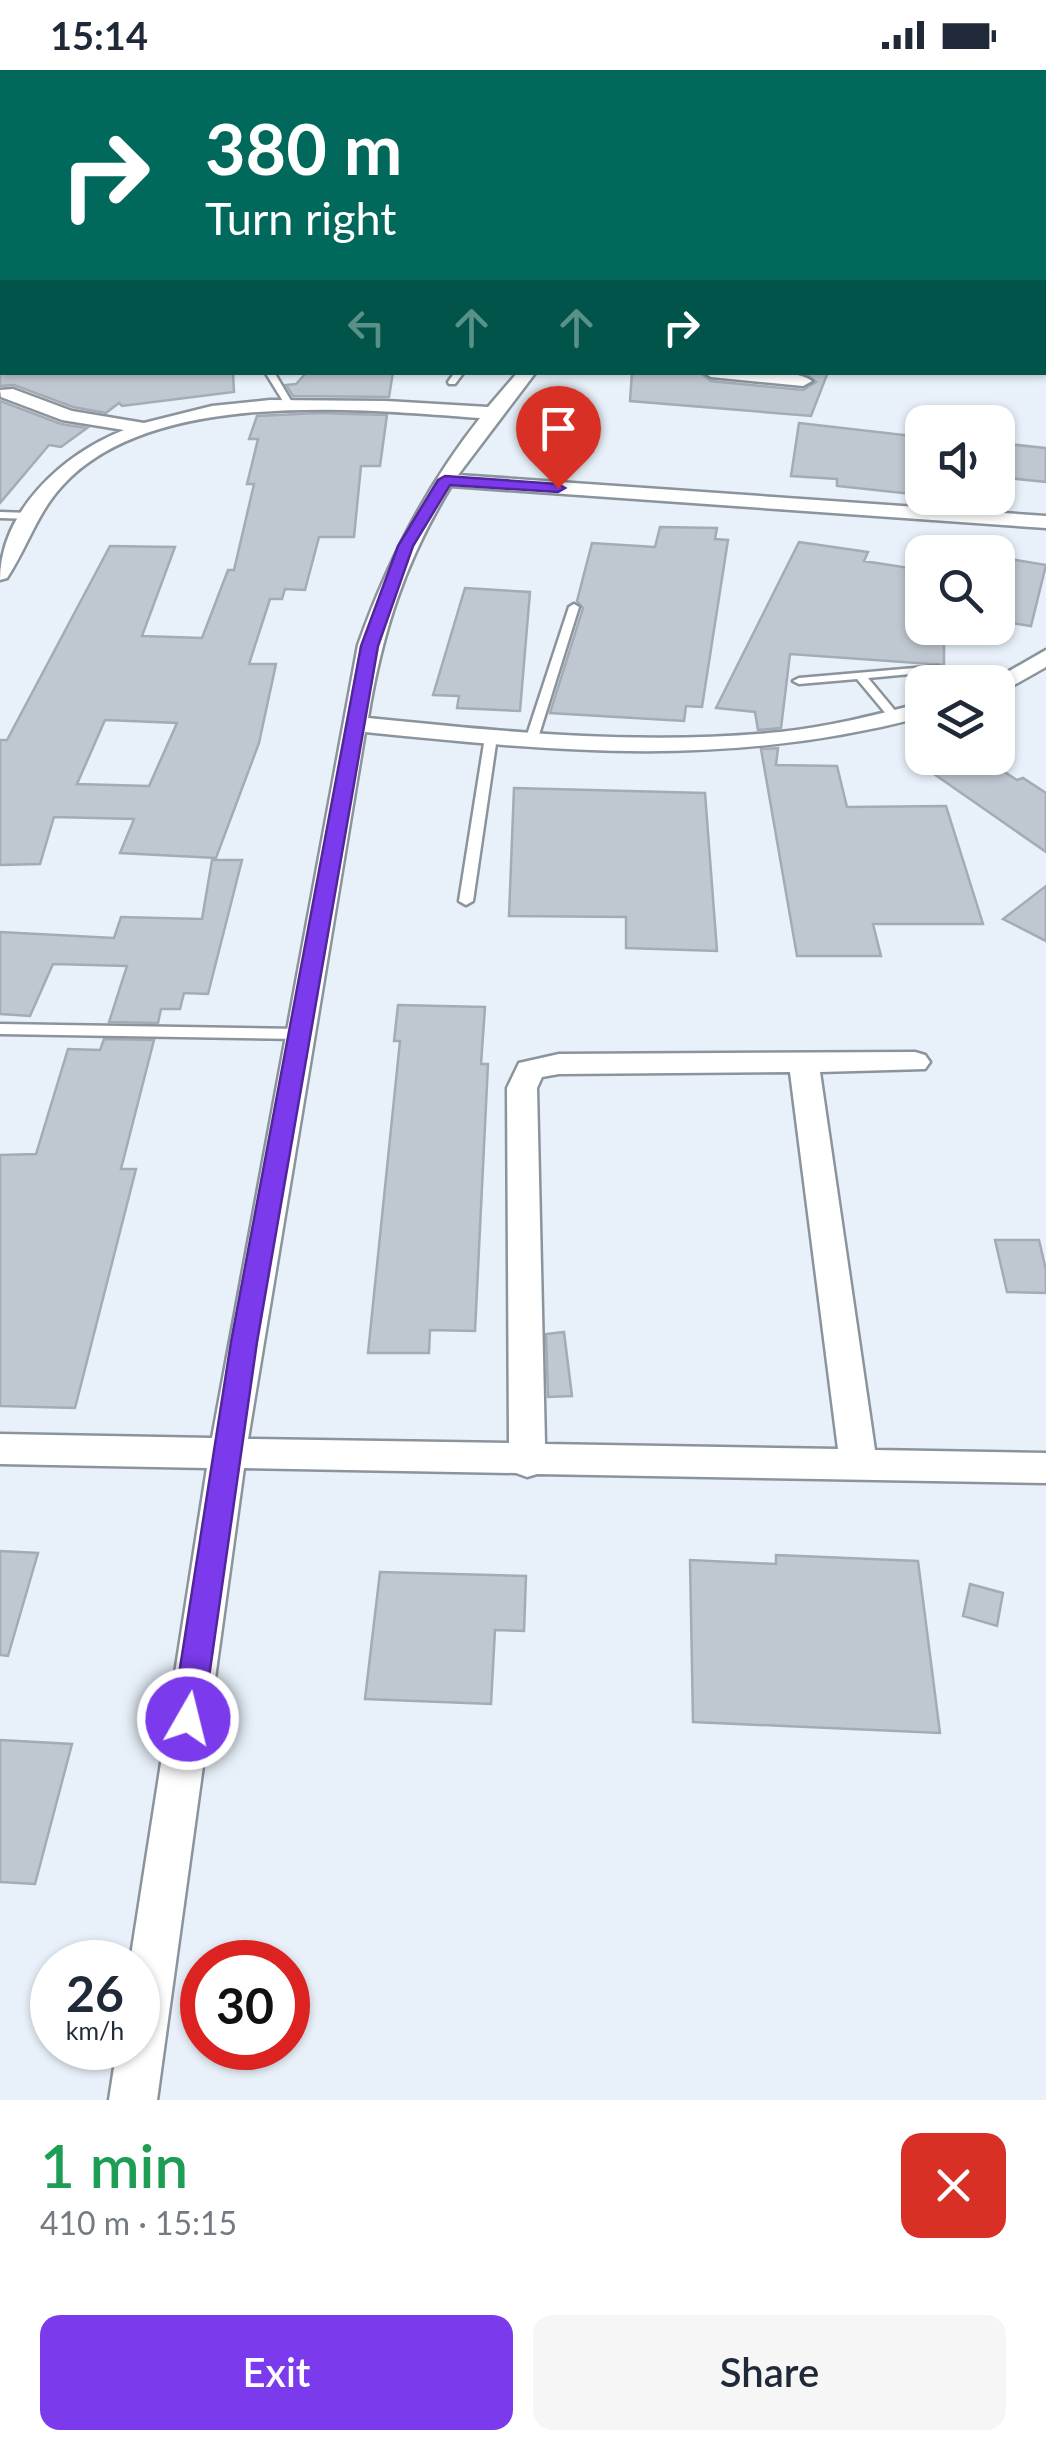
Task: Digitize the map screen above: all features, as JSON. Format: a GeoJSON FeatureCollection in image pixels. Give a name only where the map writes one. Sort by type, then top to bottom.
{"type":"FeatureCollection","features":[{"type":"Feature","properties":{"kind":"street"},"geometry":{"type":"LineString","coordinates":[[132,2100],[226,1452],[369,646],[406,546],[490,413],[525,375]]}},
{"type":"Feature","properties":{"kind":"street"},"geometry":{"type":"LineString","coordinates":[[739,375],[803,382]]}},
{"type":"Feature","properties":{"kind":"street"},"geometry":{"type":"LineString","coordinates":[[7,393],[68,416],[148,428]]}},
{"type":"Feature","properties":{"kind":"street"},"geometry":{"type":"LineString","coordinates":[[0,574],[31,516],[66,471],[92,453],[148,428],[205,414],[289,404],[490,413]]}},
{"type":"Feature","properties":{"kind":"street"},"geometry":{"type":"LineString","coordinates":[[445,480],[1046,522]]}},
{"type":"Feature","properties":{"kind":"street"},"geometry":{"type":"LineString","coordinates":[[1015,675],[1046,656]]}},
{"type":"Feature","properties":{"kind":"street"},"geometry":{"type":"LineString","coordinates":[[355,724],[531,741],[685,744],[780,740],[905,716]]}},
{"type":"Feature","properties":{"kind":"street"},"geometry":{"type":"LineString","coordinates":[[527,1462],[522,1088],[530,1070],[559,1064],[915,1062]]}},
{"type":"Feature","properties":{"kind":"street"},"geometry":{"type":"LineString","coordinates":[[804,1063],[859,1466]]}},
{"type":"Feature","properties":{"kind":"street"},"geometry":{"type":"LineString","coordinates":[[0,1450],[1046,1468]]}},
{"type":"Feature","properties":{"kind":"lane"},"geometry":{"type":"LineString","coordinates":[[271,375],[289,404]]}},
{"type":"Feature","properties":{"kind":"lane"},"geometry":{"type":"LineString","coordinates":[[452,382],[458,375]]}},
{"type":"Feature","properties":{"kind":"lane"},"geometry":{"type":"LineString","coordinates":[[0,514],[31,516]]}},
{"type":"Feature","properties":{"kind":"lane"},"geometry":{"type":"LineString","coordinates":[[531,741],[574,607]]}},
{"type":"Feature","properties":{"kind":"lane"},"geometry":{"type":"LineString","coordinates":[[799,681],[905,672]]}},
{"type":"Feature","properties":{"kind":"lane"},"geometry":{"type":"LineString","coordinates":[[860,676],[896,719]]}},
{"type":"Feature","properties":{"kind":"lane"},"geometry":{"type":"LineString","coordinates":[[466,901],[491,737]]}},
{"type":"Feature","properties":{"kind":"lane"},"geometry":{"type":"LineString","coordinates":[[0,1029],[299,1034]]}},
{"type":"Feature","properties":{"kind":"building"},"geometry":{"type":"Polygon","coordinates":[[[0,375],[233,375],[234,392],[122,406],[119,403],[106,413],[73,407],[14,385],[0,386],[0,375]]]}},
{"type":"Feature","properties":{"kind":"building"},"geometry":{"type":"Polygon","coordinates":[[[304,375],[393,375],[389,397],[293,396],[286,385],[296,384],[304,375]]]}},
{"type":"Feature","properties":{"kind":"building"},"geometry":{"type":"Polygon","coordinates":[[[632,375],[703,375],[711,381],[803,390],[816,382],[807,375],[827,375],[811,416],[630,401],[632,375]]]}},
{"type":"Feature","properties":{"kind":"building"},"geometry":{"type":"Polygon","coordinates":[[[0,401],[61,424],[87,428],[61,447],[49,445],[0,503],[0,401]]]}},
{"type":"Feature","properties":{"kind":"building"},"geometry":{"type":"Polygon","coordinates":[[[387,415],[380,466],[361,466],[354,537],[319,537],[305,590],[285,589],[282,599],[270,599],[249,664],[276,664],[259,743],[216,858],[120,853],[134,819],[54,817],[40,864],[0,865],[0,740],[7,740],[110,546],[175,547],[142,636],[202,638],[228,570],[234,570],[254,484],[247,484],[258,439],[249,439],[257,416],[387,415]],[[105,720],[77,784],[149,786],[177,723],[105,720]]]}},
{"type":"Feature","properties":{"kind":"building"},"geometry":{"type":"Polygon","coordinates":[[[799,423],[905,435],[905,493],[837,486],[837,479],[791,476],[799,423]]]}},
{"type":"Feature","properties":{"kind":"building"},"geometry":{"type":"Polygon","coordinates":[[[1015,445],[1046,448],[1046,482],[1015,479],[1015,445]]]}},
{"type":"Feature","properties":{"kind":"building"},"geometry":{"type":"Polygon","coordinates":[[[660,527],[717,528],[715,539],[728,540],[702,707],[686,706],[684,721],[550,713],[583,608],[577,601],[592,543],[655,547],[660,527]]]}},
{"type":"Feature","properties":{"kind":"building"},"geometry":{"type":"Polygon","coordinates":[[[799,542],[868,552],[864,561],[905,567],[905,645],[944,645],[944,665],[790,654],[781,728],[758,730],[755,712],[716,708],[799,542]]]}},
{"type":"Feature","properties":{"kind":"building"},"geometry":{"type":"Polygon","coordinates":[[[1015,560],[1046,565],[1031,626],[1015,624],[1015,560]]]}},
{"type":"Feature","properties":{"kind":"building"},"geometry":{"type":"Polygon","coordinates":[[[465,588],[530,592],[520,711],[457,708],[459,696],[433,695],[465,588]]]}},
{"type":"Feature","properties":{"kind":"building"},"geometry":{"type":"Polygon","coordinates":[[[778,748],[776,765],[837,766],[847,807],[946,806],[983,924],[873,924],[881,956],[797,956],[761,749],[778,748]]]}},
{"type":"Feature","properties":{"kind":"building"},"geometry":{"type":"Polygon","coordinates":[[[935,775],[1009,775],[1017,780],[1023,778],[1046,793],[1046,852],[935,775]]]}},
{"type":"Feature","properties":{"kind":"building"},"geometry":{"type":"Polygon","coordinates":[[[514,788],[705,793],[717,951],[626,948],[626,917],[509,916],[514,788]]]}},
{"type":"Feature","properties":{"kind":"building"},"geometry":{"type":"Polygon","coordinates":[[[212,860],[242,860],[208,994],[184,993],[180,1009],[161,1009],[158,1023],[109,1022],[127,966],[53,964],[30,1016],[0,1014],[0,932],[114,938],[121,917],[202,919],[212,860]]]}},
{"type":"Feature","properties":{"kind":"building"},"geometry":{"type":"Polygon","coordinates":[[[1046,886],[1046,941],[1003,919],[1046,886]]]}},
{"type":"Feature","properties":{"kind":"building"},"geometry":{"type":"Polygon","coordinates":[[[398,1005],[485,1007],[481,1064],[488,1064],[475,1331],[430,1330],[429,1353],[368,1353],[400,1041],[394,1041],[398,1005]]]}},
{"type":"Feature","properties":{"kind":"building"},"geometry":{"type":"Polygon","coordinates":[[[104,1039],[154,1040],[121,1169],[136,1169],[75,1408],[0,1406],[0,1155],[36,1154],[68,1049],[100,1050],[104,1039]]]}},
{"type":"Feature","properties":{"kind":"building"},"geometry":{"type":"Polygon","coordinates":[[[995,1240],[1039,1240],[1046,1270],[1046,1293],[1007,1292],[995,1240]]]}},
{"type":"Feature","properties":{"kind":"building"},"geometry":{"type":"Polygon","coordinates":[[[564,1332],[572,1396],[548,1397],[546,1334],[564,1332]]]}},
{"type":"Feature","properties":{"kind":"building"},"geometry":{"type":"Polygon","coordinates":[[[0,1551],[38,1553],[8,1656],[0,1655],[0,1551]]]}},
{"type":"Feature","properties":{"kind":"building"},"geometry":{"type":"Polygon","coordinates":[[[776,1555],[918,1561],[940,1733],[693,1722],[690,1560],[776,1564],[776,1555]]]}},
{"type":"Feature","properties":{"kind":"building"},"geometry":{"type":"Polygon","coordinates":[[[380,1572],[526,1576],[524,1631],[495,1630],[491,1704],[365,1699],[380,1572]]]}},
{"type":"Feature","properties":{"kind":"building"},"geometry":{"type":"Polygon","coordinates":[[[970,1584],[1003,1593],[997,1626],[963,1616],[970,1584]]]}},
{"type":"Feature","properties":{"kind":"building"},"geometry":{"type":"Polygon","coordinates":[[[0,1740],[72,1744],[35,1884],[0,1882],[0,1740]]]}},
{"type":"Feature","properties":{"kind":"route"},"geometry":{"type":"LineString","coordinates":[[188,1719],[244,1342],[369,646],[406,546],[445,480],[558,488]]}}]}
